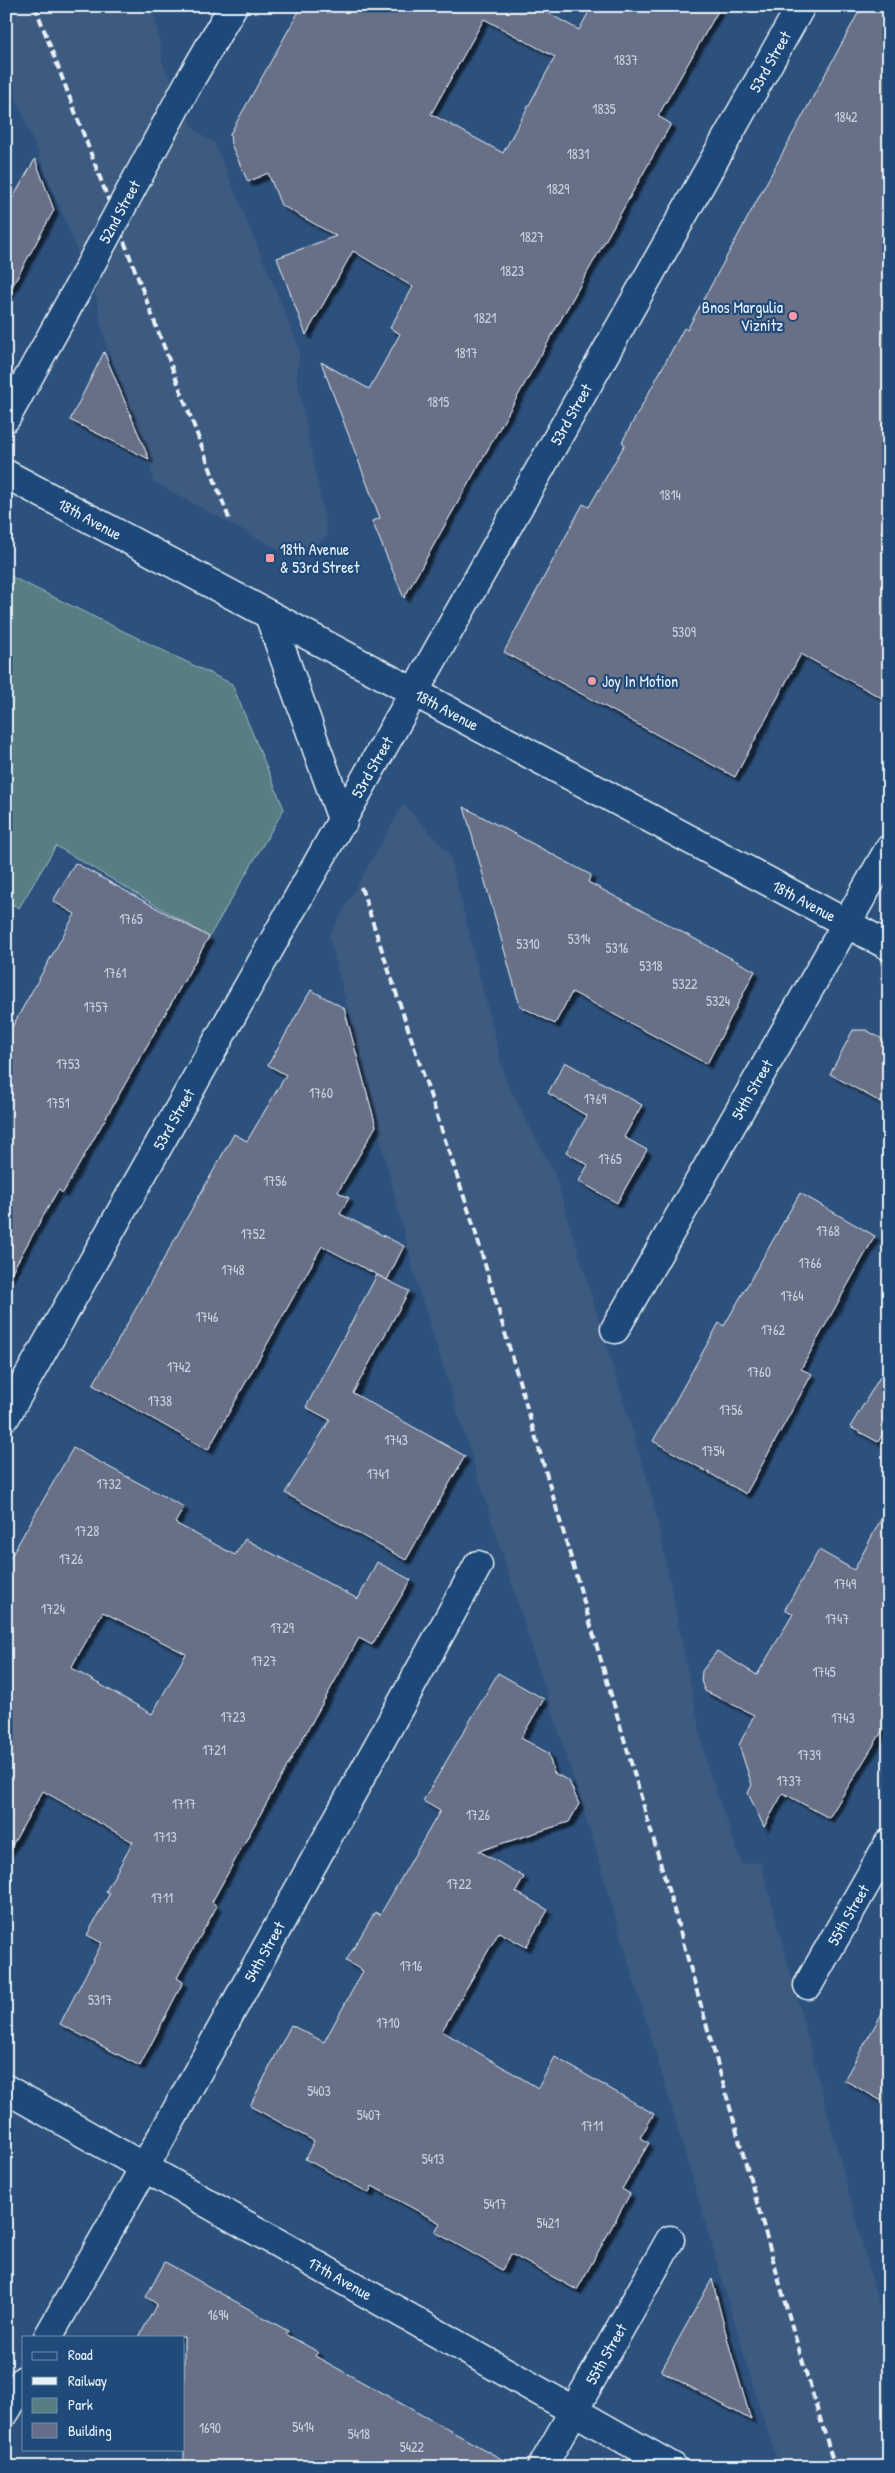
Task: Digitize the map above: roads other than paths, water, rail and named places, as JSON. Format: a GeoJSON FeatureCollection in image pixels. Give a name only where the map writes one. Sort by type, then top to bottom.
{"type":"FeatureCollection","features":[{"type":"Feature","properties":{"kind":"street","name":"52nd Street"},"geometry":{"type":"LineString","coordinates":[[6,418],[188,84],[233,6]]}},
{"type":"Feature","properties":{"kind":"street","name":"53rd Street"},"geometry":{"type":"LineString","coordinates":[[6,1416],[343,822],[801,6]]}},
{"type":"Feature","properties":{"kind":"street","name":"18th Avenue"},"geometry":{"type":"LineString","coordinates":[[6,474],[889,946]]}},
{"type":"Feature","properties":{"kind":"street","name":"53rd Street"},"geometry":{"type":"LineString","coordinates":[[269,614],[343,822]]}},
{"type":"Feature","properties":{"kind":"street","name":"54th Street"},"geometry":{"type":"LineString","coordinates":[[615,1329],[889,848]]}},
{"type":"Feature","properties":{"kind":"street","name":"54th Street"},"geometry":{"type":"LineString","coordinates":[[49,2336],[478,1564]]}},
{"type":"Feature","properties":{"kind":"street","name":"55th Street"},"geometry":{"type":"LineString","coordinates":[[808,1985],[889,1844]]}},
{"type":"Feature","properties":{"kind":"street","name":"17th Avenue"},"geometry":{"type":"LineString","coordinates":[[6,2089],[673,2467]]}},
{"type":"Feature","properties":{"kind":"street","name":"55th Street"},"geometry":{"type":"LineString","coordinates":[[542,2467],[670,2240]]}},
{"type":"Feature","properties":{"kind":"street"},"geometry":{"type":"LineString","coordinates":[[6,2411],[22,2383]]}},
{"type":"Feature","properties":{"kind":"railway"},"geometry":{"type":"LineString","coordinates":[[35,6],[230,521]]}},
{"type":"Feature","properties":{"kind":"railway"},"geometry":{"type":"LineString","coordinates":[[361,887],[474,1227],[668,1889],[793,2330],[835,2467]]}},
{"type":"Feature","properties":{"kind":"place","name":"Bnos Margulia Viznitz"},"geometry":{"type":"Point","coordinates":[793,316]}},
{"type":"Feature","properties":{"kind":"place","name":"18th Avenue & 53rd Street"},"geometry":{"type":"Point","coordinates":[270,558]}},
{"type":"Feature","properties":{"kind":"place","name":"Joy In Motion"},"geometry":{"type":"Point","coordinates":[592,681]}}]}
